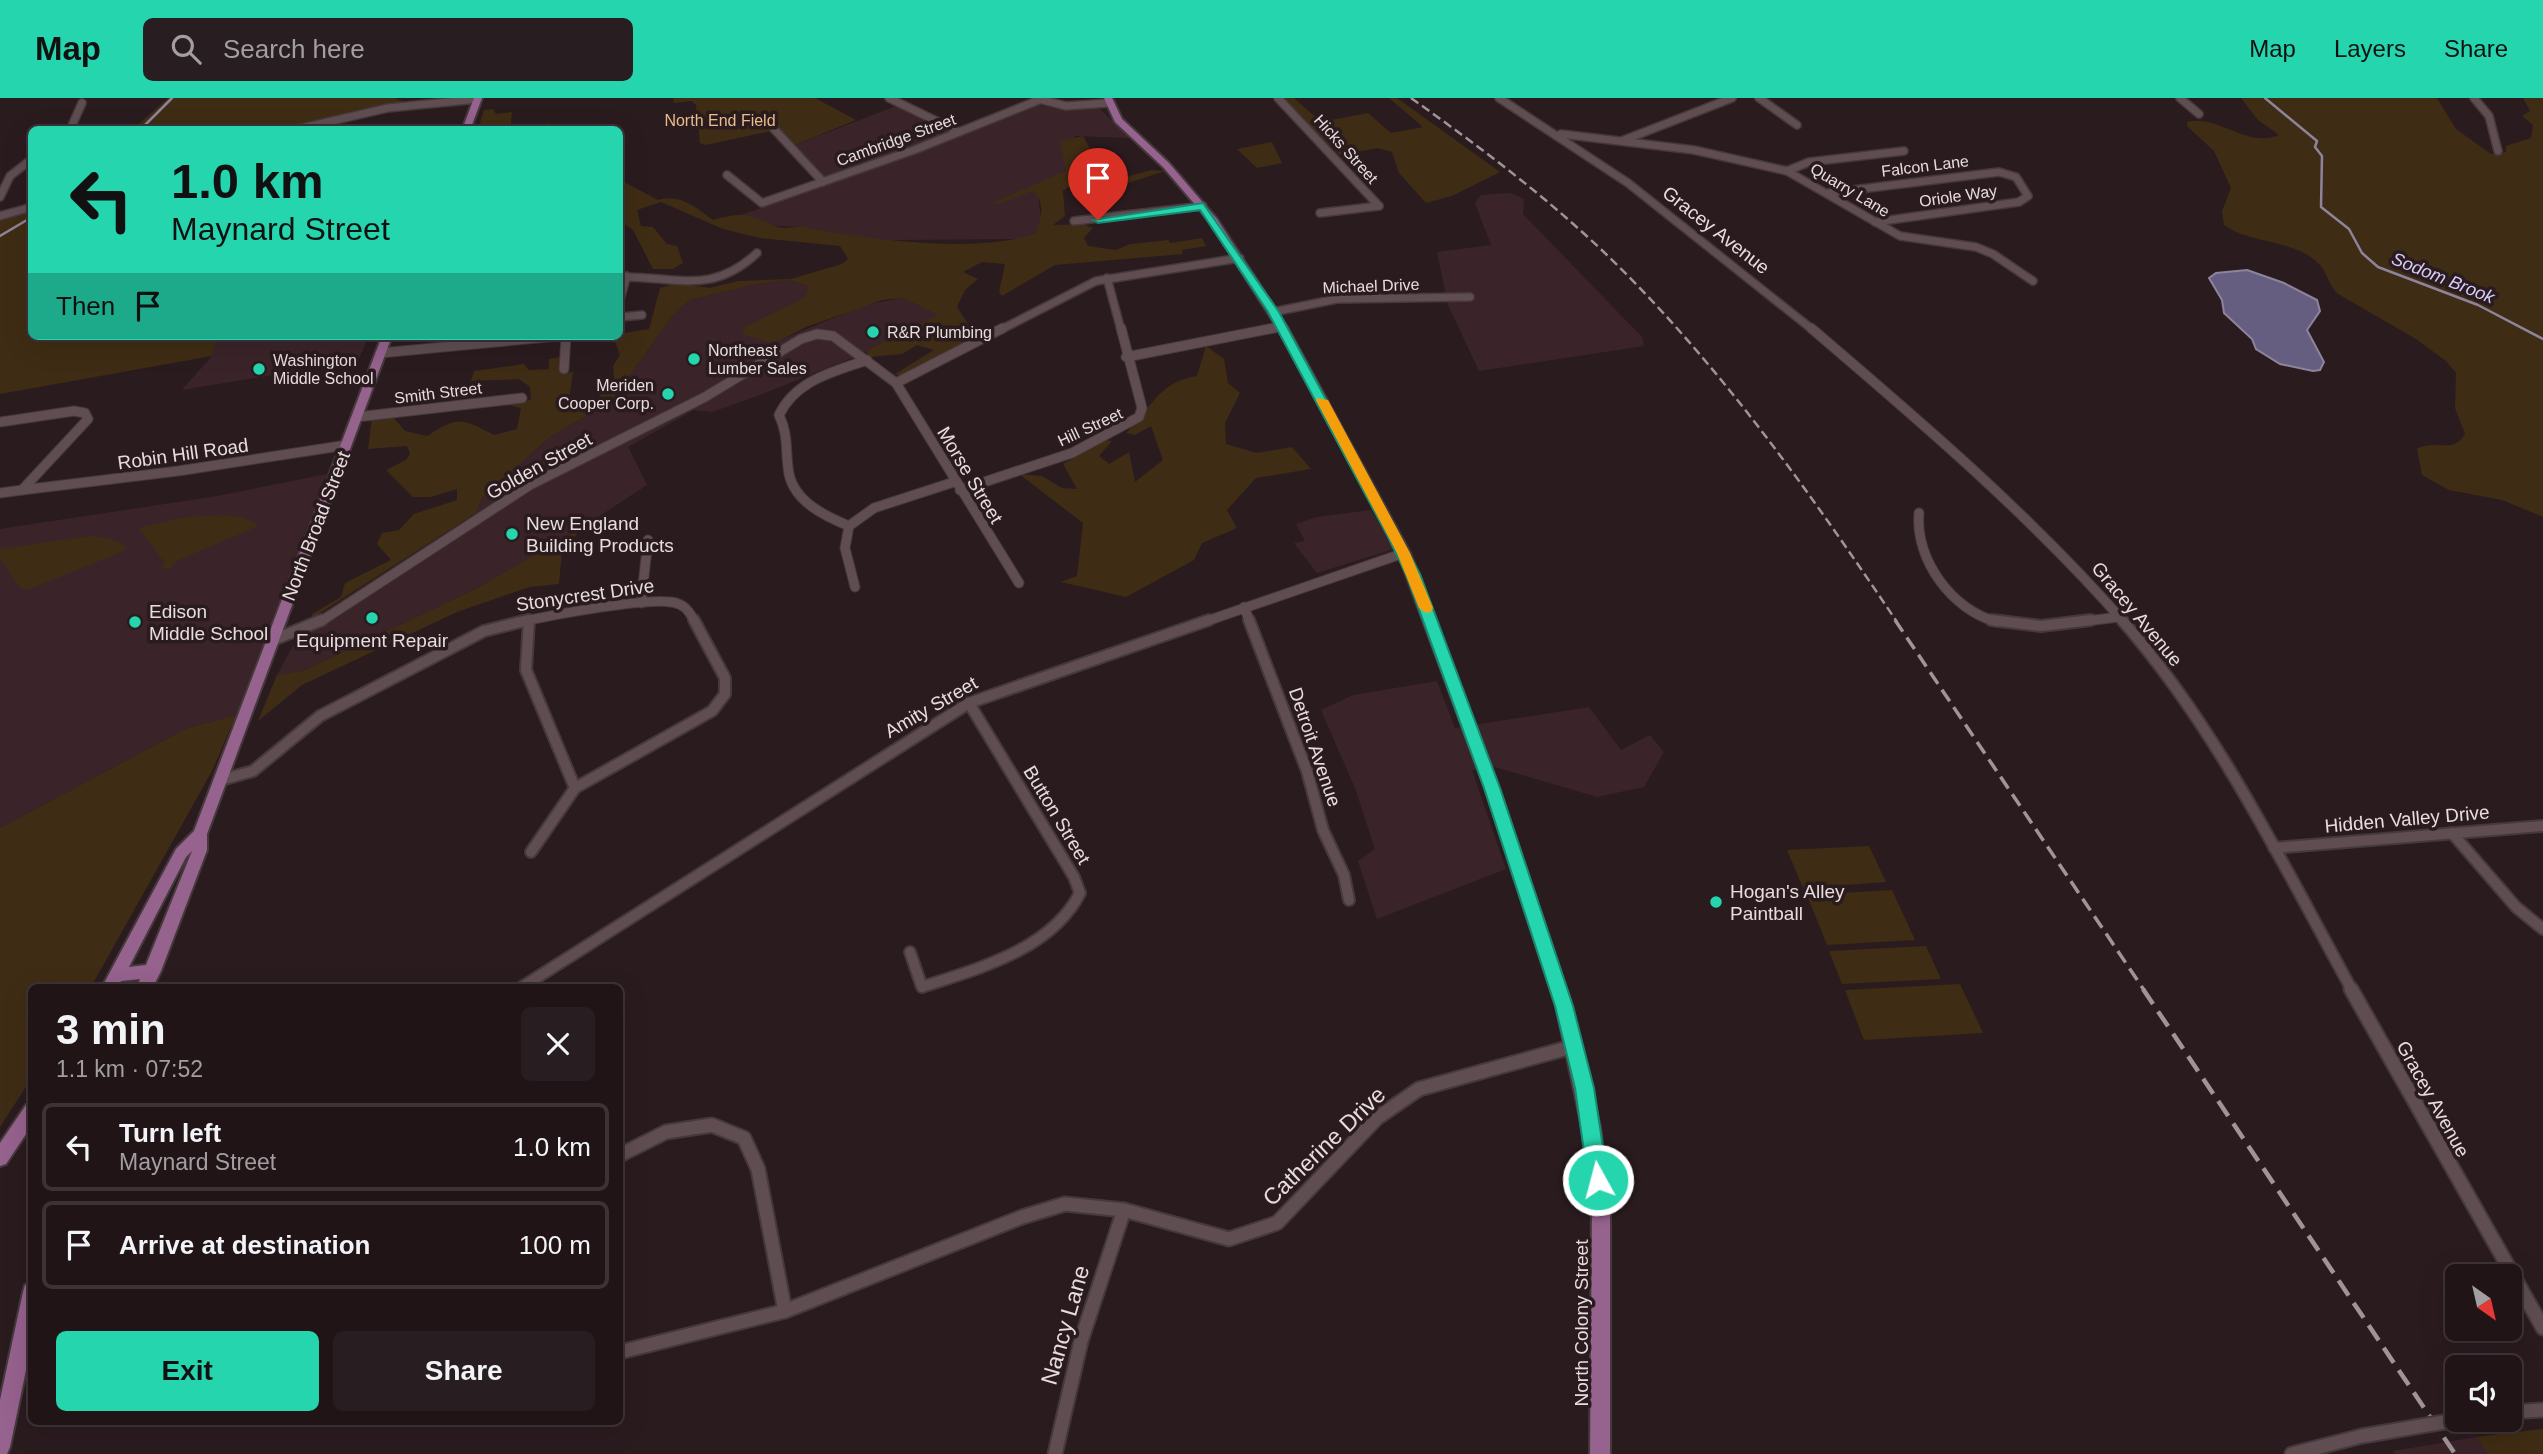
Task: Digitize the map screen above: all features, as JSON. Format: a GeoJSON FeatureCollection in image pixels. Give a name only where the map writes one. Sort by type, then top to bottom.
{"type":"FeatureCollection","features":[{"type":"Feature","properties":{"kind":"main road"},"geometry":{"type":"LineString","coordinates":[[468,124],[478,98],[485,98]]}},
{"type":"Feature","properties":{"kind":"main road","name":"North Colony Street"},"geometry":{"type":"LineString","coordinates":[[1108,100],[1122,125],[1157,155],[1203,206],[1240,258],[1282,327],[1404,553],[1492,788],[1575,1046],[1591,1127],[1601,1206],[1600,1454]]}},
{"type":"Feature","properties":{"kind":"main road","name":"North Broad Street"},"geometry":{"type":"LineString","coordinates":[[146,984],[200,850],[200,834],[385,340]]}},
{"type":"Feature","properties":{"kind":"main road","name":"North Broad Street"},"geometry":{"type":"LineString","coordinates":[[113,981],[181,853],[200,834]]}},
{"type":"Feature","properties":{"kind":"main road"},"geometry":{"type":"LineString","coordinates":[[113,981],[153,971]]}},
{"type":"Feature","properties":{"kind":"main road"},"geometry":{"type":"LineString","coordinates":[[0,1158],[28,1116]]}},
{"type":"Feature","properties":{"kind":"main road"},"geometry":{"type":"LineString","coordinates":[[0,1447],[28,1311]]}},
{"type":"Feature","properties":{"kind":"street"},"geometry":{"type":"LineString","coordinates":[[312,126],[406,106],[478,98]]}},
{"type":"Feature","properties":{"kind":"street"},"geometry":{"type":"LineString","coordinates":[[889,98],[959,132]]}},
{"type":"Feature","properties":{"kind":"street","name":"Hicks Street"},"geometry":{"type":"LineString","coordinates":[[1278,98],[1379,206],[1320,213]]}},
{"type":"Feature","properties":{"kind":"street","name":"Gracey Avenue"},"geometry":{"type":"LineString","coordinates":[[1499,98],[1561,134],[1707,242],[1890,396],[2053,544],[2119,617],[2204,724],[2436,1143],[2543,1328]]}},
{"type":"Feature","properties":{"kind":"street"},"geometry":{"type":"LineString","coordinates":[[1623,140],[1732,98]]}},
{"type":"Feature","properties":{"kind":"street"},"geometry":{"type":"LineString","coordinates":[[1759,98],[1797,125]]}},
{"type":"Feature","properties":{"kind":"street"},"geometry":{"type":"LineString","coordinates":[[2180,98],[2199,114]]}},
{"type":"Feature","properties":{"kind":"street"},"geometry":{"type":"LineString","coordinates":[[2474,98],[2489,116],[2498,151]]}},
{"type":"Feature","properties":{"kind":"street"},"geometry":{"type":"LineString","coordinates":[[1037,99],[1066,106],[1108,100]]}},
{"type":"Feature","properties":{"kind":"street","name":"Cambridge Street"},"geometry":{"type":"LineString","coordinates":[[727,175],[762,203],[959,132],[1037,99]]}},
{"type":"Feature","properties":{"kind":"street"},"geometry":{"type":"LineString","coordinates":[[72,126],[82,103]]}},
{"type":"Feature","properties":{"kind":"street"},"geometry":{"type":"LineString","coordinates":[[774,128],[823,182]]}},
{"type":"Feature","properties":{"kind":"street","name":"Quarry Lane"},"geometry":{"type":"LineString","coordinates":[[1561,134],[1704,152],[1787,171],[1875,222],[1909,238],[1984,250],[2033,281]]}},
{"type":"Feature","properties":{"kind":"street"},"geometry":{"type":"LineString","coordinates":[[1787,171],[1809,162],[1904,151]]}},
{"type":"Feature","properties":{"kind":"street"},"geometry":{"type":"LineString","coordinates":[[0,197],[10,176],[28,162]]}},
{"type":"Feature","properties":{"kind":"street","name":"Falcon Lane"},"geometry":{"type":"LineString","coordinates":[[1828,193],[1992,172],[2011,174],[2022,184]]}},
{"type":"Feature","properties":{"kind":"street","name":"Oriole Way"},"geometry":{"type":"LineString","coordinates":[[1875,222],[2019,202],[2028,196],[2022,184]]}},
{"type":"Feature","properties":{"kind":"street"},"geometry":{"type":"LineString","coordinates":[[1074,221],[1203,206]]}},
{"type":"Feature","properties":{"kind":"street"},"geometry":{"type":"LineString","coordinates":[[0,216],[28,208]]}},
{"type":"Feature","properties":{"kind":"street"},"geometry":{"type":"LineString","coordinates":[[623,276],[712,282],[741,270],[757,253]]}},
{"type":"Feature","properties":{"kind":"street"},"geometry":{"type":"LineString","coordinates":[[896,383],[1081,288],[1107,278],[1240,258]]}},
{"type":"Feature","properties":{"kind":"street","name":"Hill Street"},"geometry":{"type":"LineString","coordinates":[[849,526],[874,508],[1072,453],[1135,421],[1142,408],[1126,357],[1107,278]]}},
{"type":"Feature","properties":{"kind":"street","name":"Michael Drive"},"geometry":{"type":"LineString","coordinates":[[1273,312],[1337,299],[1470,297]]}},
{"type":"Feature","properties":{"kind":"street"},"geometry":{"type":"LineString","coordinates":[[623,317],[642,315]]}},
{"type":"Feature","properties":{"kind":"street"},"geometry":{"type":"LineString","coordinates":[[1126,357],[1282,327]]}},
{"type":"Feature","properties":{"kind":"street","name":"Golden Street"},"geometry":{"type":"LineString","coordinates":[[273,640],[312,627],[530,485],[705,397],[809,336],[833,336],[896,383]]}},
{"type":"Feature","properties":{"kind":"street"},"geometry":{"type":"LineString","coordinates":[[380,353],[517,340]]}},
{"type":"Feature","properties":{"kind":"street"},"geometry":{"type":"LineString","coordinates":[[564,369],[566,340]]}},
{"type":"Feature","properties":{"kind":"street"},"geometry":{"type":"LineString","coordinates":[[855,587],[845,548],[849,526],[811,506],[795,489],[788,462],[789,437],[779,415],[783,400],[799,387],[867,360]]}},
{"type":"Feature","properties":{"kind":"street","name":"Morse Street"},"geometry":{"type":"LineString","coordinates":[[896,383],[1019,583]]}},
{"type":"Feature","properties":{"kind":"street","name":"Smith Street"},"geometry":{"type":"LineString","coordinates":[[357,416],[522,398]]}},
{"type":"Feature","properties":{"kind":"street"},"geometry":{"type":"LineString","coordinates":[[0,422],[74,411],[86,412],[88,419],[22,490]]}},
{"type":"Feature","properties":{"kind":"street","name":"Robin Hill Road"},"geometry":{"type":"LineString","coordinates":[[0,493],[176,472],[347,445]]}},
{"type":"Feature","properties":{"kind":"street"},"geometry":{"type":"LineString","coordinates":[[1919,513],[1920,541],[1930,563],[1951,596],[1970,613],[2014,627],[2119,617]]}},
{"type":"Feature","properties":{"kind":"street"},"geometry":{"type":"LineString","coordinates":[[641,603],[648,540]]}},
{"type":"Feature","properties":{"kind":"street","name":"Amity Street"},"geometry":{"type":"LineString","coordinates":[[527,984],[969,703],[1404,553]]}},
{"type":"Feature","properties":{"kind":"street","name":"Stonycrest Drive"},"geometry":{"type":"LineString","coordinates":[[221,780],[253,771],[320,716],[369,688],[484,631],[529,620],[641,603],[672,602],[687,608],[725,678],[724,694],[712,711],[575,788],[531,852]]}},
{"type":"Feature","properties":{"kind":"street","name":"Detroit Avenue"},"geometry":{"type":"LineString","coordinates":[[1244,607],[1307,771],[1323,830],[1344,875],[1349,900]]}},
{"type":"Feature","properties":{"kind":"street"},"geometry":{"type":"LineString","coordinates":[[529,620],[526,670],[575,788]]}},
{"type":"Feature","properties":{"kind":"street","name":"Button Street"},"geometry":{"type":"LineString","coordinates":[[910,952],[922,987],[1012,955],[1062,919],[1073,908],[1080,893],[1074,877],[969,703]]}},
{"type":"Feature","properties":{"kind":"street","name":"Hidden Valley Drive"},"geometry":{"type":"LineString","coordinates":[[2274,848],[2543,826]]}},
{"type":"Feature","properties":{"kind":"street"},"geometry":{"type":"LineString","coordinates":[[2452,833],[2516,907],[2543,929]]}},
{"type":"Feature","properties":{"kind":"street","name":"Catherine Drive"},"geometry":{"type":"LineString","coordinates":[[623,1351],[785,1311],[1021,1217],[1065,1204],[1124,1210],[1229,1239],[1277,1223],[1377,1118],[1398,1101],[1441,1081],[1575,1046]]}},
{"type":"Feature","properties":{"kind":"street"},"geometry":{"type":"LineString","coordinates":[[623,1154],[666,1132],[712,1125],[744,1138],[758,1169],[785,1311]]}},
{"type":"Feature","properties":{"kind":"street","name":"Nancy Lane"},"geometry":{"type":"LineString","coordinates":[[1055,1454],[1080,1341],[1124,1210]]}},
{"type":"Feature","properties":{"kind":"street"},"geometry":{"type":"LineString","coordinates":[[2522,1411],[2543,1410]]}},
{"type":"Feature","properties":{"kind":"street"},"geometry":{"type":"LineString","coordinates":[[2292,1454],[2362,1436],[2445,1422]]}},
{"type":"Feature","properties":{"kind":"shaded area"},"geometry":{"type":"Polygon","coordinates":[[[1038,105],[1071,109],[1099,108],[1130,138],[1075,136],[1066,171],[1038,197],[1041,219],[1035,233],[1020,239],[887,240],[841,236],[804,227],[777,226],[741,215],[828,185],[795,145],[896,106],[957,136],[1038,105]]]}},
{"type":"Feature","properties":{"kind":"shaded area"},"geometry":{"type":"Polygon","coordinates":[[[1511,193],[1524,199],[1523,214],[1642,337],[1644,346],[1479,371],[1448,305],[1437,252],[1491,245],[1475,203],[1481,195],[1511,193]]]}},
{"type":"Feature","properties":{"kind":"shaded area"},"geometry":{"type":"Polygon","coordinates":[[[2247,270],[2284,283],[2317,300],[2320,311],[2307,330],[2324,362],[2320,370],[2280,364],[2256,349],[2252,339],[2224,313],[2222,300],[2209,278],[2216,273],[2247,270]]]}},
{"type":"Feature","properties":{"kind":"shaded area"},"geometry":{"type":"Polygon","coordinates":[[[789,280],[810,286],[805,297],[746,326],[781,340],[864,305],[903,298],[939,315],[854,357],[760,395],[712,412],[694,410],[628,447],[647,485],[583,527],[475,589],[305,670],[277,675],[305,624],[476,513],[482,498],[550,437],[611,402],[672,316],[690,300],[757,284],[789,280]]]}},
{"type":"Feature","properties":{"kind":"shaded area","name":"Washington Middle School"},"geometry":{"type":"Polygon","coordinates":[[[217,340],[367,340],[358,361],[182,390],[211,357],[217,340]]]}},
{"type":"Feature","properties":{"kind":"shaded area","name":"Edison Middle School"},"geometry":{"type":"Polygon","coordinates":[[[327,474],[236,715],[185,729],[0,828],[0,529],[217,496],[327,474]]]}},
{"type":"Feature","properties":{"kind":"shaded area"},"geometry":{"type":"Polygon","coordinates":[[[1371,510],[1394,549],[1317,573],[1294,543],[1305,541],[1296,524],[1317,517],[1371,510]]]}},
{"type":"Feature","properties":{"kind":"shaded area"},"geometry":{"type":"Polygon","coordinates":[[[1437,681],[1455,728],[1589,707],[1621,750],[1650,735],[1664,752],[1644,787],[1597,797],[1495,767],[1472,770],[1506,869],[1377,919],[1358,861],[1375,849],[1355,788],[1321,710],[1353,695],[1437,681]]]}},
{"type":"Feature","properties":{"kind":"shaded area"},"geometry":{"type":"Polygon","coordinates":[[[2476,1437],[2488,1454],[2395,1454],[2393,1451],[2476,1437]]]}},
{"type":"Feature","properties":{"kind":"green space"},"geometry":{"type":"Polygon","coordinates":[[[168,98],[395,98],[404,102],[289,126],[136,126],[168,98]]]}},
{"type":"Feature","properties":{"kind":"green space","name":"North End Field"},"geometry":{"type":"Polygon","coordinates":[[[673,98],[815,98],[856,120],[795,145],[780,129],[706,145],[700,143],[696,105],[692,101],[674,103],[673,98]]]}},
{"type":"Feature","properties":{"kind":"green space"},"geometry":{"type":"Polygon","coordinates":[[[1280,98],[1294,98],[1321,122],[1368,113],[1391,133],[1423,127],[1389,98],[1397,98],[1500,172],[1452,196],[1426,203],[1399,173],[1392,152],[1378,148],[1340,155],[1280,98]]]}},
{"type":"Feature","properties":{"kind":"green space"},"geometry":{"type":"Polygon","coordinates":[[[2241,98],[2437,98],[2456,129],[2491,154],[2506,152],[2506,146],[2531,138],[2533,125],[2522,116],[2530,111],[2523,98],[2543,98],[2543,517],[2502,500],[2449,490],[2422,475],[2417,449],[2430,445],[2455,444],[2465,434],[2455,408],[2456,373],[2446,361],[2416,339],[2338,294],[2320,265],[2307,255],[2296,249],[2246,236],[2224,225],[2222,211],[2231,188],[2214,151],[2187,126],[2187,122],[2210,123],[2255,138],[2279,135],[2258,120],[2241,98]]]}},
{"type":"Feature","properties":{"kind":"green space"},"geometry":{"type":"Polygon","coordinates":[[[493,109],[496,114],[512,112],[511,124],[520,126],[479,126],[484,110],[493,109]]]}},
{"type":"Feature","properties":{"kind":"green space"},"geometry":{"type":"Polygon","coordinates":[[[1083,136],[1104,175],[1115,180],[1151,170],[1165,171],[1122,185],[1068,187],[1063,191],[1065,216],[1053,225],[1083,224],[1093,228],[1084,238],[1088,246],[1115,250],[1131,244],[1168,240],[1170,243],[1202,238],[1206,246],[1182,250],[1183,254],[1055,265],[1002,296],[999,292],[1005,264],[982,262],[963,272],[978,279],[965,290],[957,307],[968,324],[963,344],[900,376],[895,374],[934,350],[917,345],[902,354],[869,357],[866,351],[938,315],[903,298],[882,300],[806,327],[781,340],[769,342],[742,334],[746,326],[805,297],[809,286],[789,280],[757,284],[690,300],[672,316],[611,402],[550,437],[482,498],[476,513],[312,618],[312,614],[341,597],[345,583],[391,560],[377,544],[382,533],[399,530],[414,514],[457,500],[457,489],[431,497],[413,497],[386,470],[406,460],[410,454],[407,446],[368,449],[372,418],[392,416],[405,431],[427,436],[454,422],[474,425],[494,435],[517,429],[521,408],[504,404],[531,400],[530,387],[519,379],[471,381],[474,371],[524,364],[529,370],[549,369],[549,359],[559,357],[563,373],[573,372],[569,400],[597,399],[614,378],[613,366],[620,355],[614,340],[623,340],[623,333],[649,329],[660,288],[678,283],[710,288],[738,281],[791,279],[842,264],[848,259],[840,246],[760,238],[723,229],[661,202],[637,210],[641,226],[653,227],[667,244],[677,246],[683,263],[673,269],[653,269],[633,230],[623,223],[623,178],[626,183],[658,200],[681,200],[713,220],[747,216],[781,228],[802,227],[922,243],[985,243],[1012,240],[1035,233],[1041,206],[1033,191],[998,204],[992,203],[1066,171],[1060,141],[1083,136]]]}},
{"type":"Feature","properties":{"kind":"green space"},"geometry":{"type":"Polygon","coordinates":[[[1272,142],[1282,163],[1257,168],[1237,149],[1272,142]]]}},
{"type":"Feature","properties":{"kind":"green space"},"geometry":{"type":"Polygon","coordinates":[[[28,211],[28,340],[217,340],[212,356],[0,394],[0,219],[28,211]]]}},
{"type":"Feature","properties":{"kind":"green space"},"geometry":{"type":"Polygon","coordinates":[[[1206,346],[1224,359],[1228,383],[1240,393],[1225,423],[1226,444],[1257,453],[1292,447],[1311,469],[1256,478],[1227,510],[1237,528],[1202,543],[1194,560],[1126,597],[1061,582],[1077,576],[1083,523],[1019,474],[1042,476],[1062,488],[1077,489],[1063,464],[1106,440],[1112,441],[1099,456],[1109,464],[1129,452],[1135,482],[1163,460],[1151,426],[1135,435],[1126,433],[1164,390],[1184,379],[1197,376],[1206,346]]]}},
{"type":"Feature","properties":{"kind":"green space"},"geometry":{"type":"Polygon","coordinates":[[[226,515],[245,518],[259,526],[176,561],[171,568],[160,569],[165,563],[138,528],[186,517],[226,515]]]}},
{"type":"Feature","properties":{"kind":"green space"},"geometry":{"type":"Polygon","coordinates":[[[583,527],[562,552],[559,584],[530,587],[457,612],[302,685],[258,721],[277,675],[305,670],[475,589],[583,527]]]}},
{"type":"Feature","properties":{"kind":"green space"},"geometry":{"type":"Polygon","coordinates":[[[90,536],[115,540],[126,550],[30,589],[21,589],[0,559],[0,549],[90,536]]]}},
{"type":"Feature","properties":{"kind":"green space"},"geometry":{"type":"Polygon","coordinates":[[[236,715],[212,771],[93,984],[28,984],[28,1084],[0,1127],[0,828],[185,729],[236,715]]]}},
{"type":"Feature","properties":{"kind":"green space"},"geometry":{"type":"Polygon","coordinates":[[[1869,846],[1886,882],[1803,888],[1787,850],[1869,846]]]}},
{"type":"Feature","properties":{"kind":"green space"},"geometry":{"type":"Polygon","coordinates":[[[1892,890],[1915,940],[1827,945],[1807,895],[1892,890]]]}},
{"type":"Feature","properties":{"kind":"green space"},"geometry":{"type":"Polygon","coordinates":[[[1926,946],[1941,979],[1842,984],[1829,951],[1926,946]]]}},
{"type":"Feature","properties":{"kind":"green space"},"geometry":{"type":"Polygon","coordinates":[[[1960,984],[1983,1033],[1864,1040],[1845,990],[1960,984]]]}},
{"type":"Feature","properties":{"kind":"green space"},"geometry":{"type":"Polygon","coordinates":[[[2543,1429],[2543,1454],[2488,1454],[2476,1437],[2522,1432],[2543,1429]]]}},
{"type":"Feature","properties":{"kind":"waterway"},"geometry":{"type":"LineString","coordinates":[[144,126],[172,98]]}},
{"type":"Feature","properties":{"kind":"waterway","name":"Sodom Brook"},"geometry":{"type":"LineString","coordinates":[[2265,98],[2317,141],[2315,147],[2322,156],[2321,207],[2349,229],[2362,253],[2378,267],[2478,305],[2543,339]]}},
{"type":"Feature","properties":{"kind":"waterway"},"geometry":{"type":"LineString","coordinates":[[0,236],[28,219]]}},
{"type":"Feature","properties":{"kind":"railway"},"geometry":{"type":"LineString","coordinates":[[1411,98],[1538,194],[1586,235],[1650,298],[1762,432],[1897,622]]}},
{"type":"Feature","properties":{"kind":"railway"},"geometry":{"type":"LineString","coordinates":[[1895,620],[2144,990]]}},
{"type":"Feature","properties":{"kind":"railway"},"geometry":{"type":"LineString","coordinates":[[2143,989],[2455,1454]]}},
{"type":"Feature","properties":{"kind":"slow traffic"},"geometry":{"type":"LineString","coordinates":[[1322,400],[1404,553],[1426,608]]}},
{"type":"Feature","properties":{"kind":"place","name":"R&R Plumbing"},"geometry":{"type":"Point","coordinates":[873,332]}},
{"type":"Feature","properties":{"kind":"place","name":"Northeast Lumber Sales"},"geometry":{"type":"Point","coordinates":[694,359]}},
{"type":"Feature","properties":{"kind":"place","name":"Washington Middle School"},"geometry":{"type":"Point","coordinates":[259,369]}},
{"type":"Feature","properties":{"kind":"place","name":"Meriden Cooper Corp."},"geometry":{"type":"Point","coordinates":[668,394]}},
{"type":"Feature","properties":{"kind":"place","name":"New England Building Products"},"geometry":{"type":"Point","coordinates":[512,534]}},
{"type":"Feature","properties":{"kind":"place","name":"Equipment Repair"},"geometry":{"type":"Point","coordinates":[372,618]}},
{"type":"Feature","properties":{"kind":"place","name":"Edison Middle School"},"geometry":{"type":"Point","coordinates":[135,622]}},
{"type":"Feature","properties":{"kind":"place","name":"Hogan's Alley Paintball"},"geometry":{"type":"Point","coordinates":[1716,902]}},
{"type":"Feature","properties":{"kind":"route"},"geometry":{"type":"LineString","coordinates":[[1098,220],[1203,206],[1226,236],[1273,312],[1404,553],[1492,788],[1564,1006],[1585,1088],[1598,1180]]}}]}
